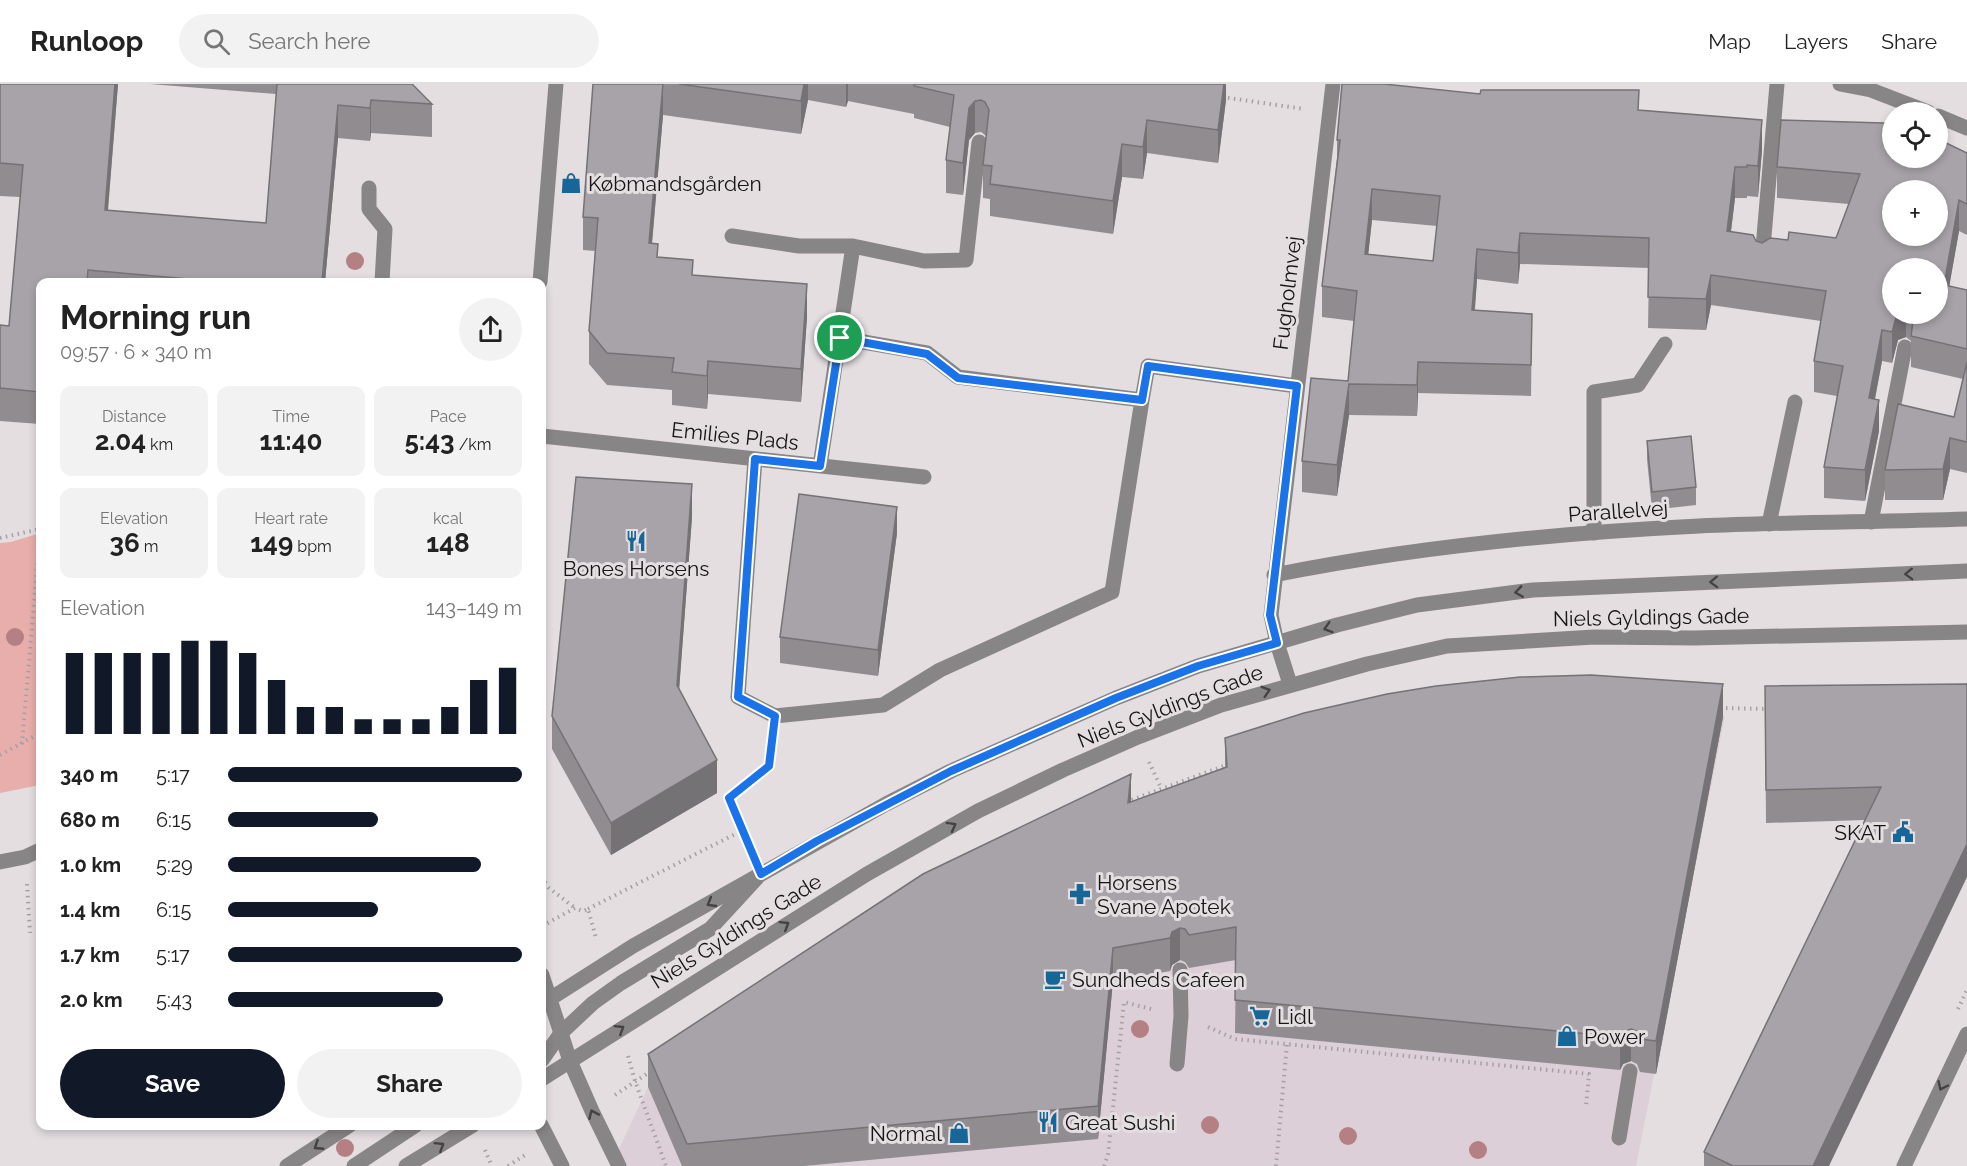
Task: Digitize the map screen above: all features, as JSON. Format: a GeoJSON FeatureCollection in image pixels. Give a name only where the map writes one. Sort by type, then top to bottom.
{"type":"FeatureCollection","features":[{"type":"Feature","properties":{"kind":"street"},"geometry":{"type":"LineString","coordinates":[[540,278],[556,84]]}},
{"type":"Feature","properties":{"kind":"street","name":"Fugholmvej"},"geometry":{"type":"LineString","coordinates":[[1290,684],[1270,615],[1333,84]]}},
{"type":"Feature","properties":{"kind":"street"},"geometry":{"type":"LineString","coordinates":[[1762,264],[1778,84]]}},
{"type":"Feature","properties":{"kind":"street"},"geometry":{"type":"LineString","coordinates":[[1840,84],[1871,90],[1902,102]]}},
{"type":"Feature","properties":{"kind":"street"},"geometry":{"type":"LineString","coordinates":[[1948,120],[1967,128]]}},
{"type":"Feature","properties":{"kind":"street"},"geometry":{"type":"LineString","coordinates":[[732,236],[799,246],[854,246],[924,261],[966,260],[979,142]]}},
{"type":"Feature","properties":{"kind":"street"},"geometry":{"type":"LineString","coordinates":[[369,188],[369,209],[385,229],[382,278]]}},
{"type":"Feature","properties":{"kind":"street"},"geometry":{"type":"LineString","coordinates":[[820,466],[854,246]]}},
{"type":"Feature","properties":{"kind":"street"},"geometry":{"type":"LineString","coordinates":[[840,338],[927,354],[958,378],[1142,400]]}},
{"type":"Feature","properties":{"kind":"street"},"geometry":{"type":"LineString","coordinates":[[1594,533],[1594,392],[1638,385],[1665,344]]}},
{"type":"Feature","properties":{"kind":"street"},"geometry":{"type":"LineString","coordinates":[[1871,522],[1905,347]]}},
{"type":"Feature","properties":{"kind":"street"},"geometry":{"type":"LineString","coordinates":[[755,459],[738,697],[775,716],[884,705],[940,670],[1112,592],[1148,366],[1297,386]]}},
{"type":"Feature","properties":{"kind":"street"},"geometry":{"type":"LineString","coordinates":[[1769,524],[1794,402]]}},
{"type":"Feature","properties":{"kind":"street","name":"Emilies Plads"},"geometry":{"type":"LineString","coordinates":[[546,436],[924,477]]}},
{"type":"Feature","properties":{"kind":"street","name":"Parallelvej"},"geometry":{"type":"LineString","coordinates":[[1274,575],[1332,563],[1451,546],[1594,533],[1698,526],[1967,519]]}},
{"type":"Feature","properties":{"kind":"street","name":"Niels Gyldings Gade"},"geometry":{"type":"LineString","coordinates":[[546,1003],[603,964],[886,804],[992,753],[1116,698],[1188,670],[1337,625],[1417,605],[1533,590],[1967,571]]}},
{"type":"Feature","properties":{"kind":"street","name":"Niels Gyldings Gade"},"geometry":{"type":"LineString","coordinates":[[546,1076],[867,874],[978,811],[1138,737],[1221,705],[1366,664],[1447,646],[1594,637],[1706,638],[1967,632]]}},
{"type":"Feature","properties":{"kind":"street"},"geometry":{"type":"LineString","coordinates":[[0,862],[25,857],[36,852]]}},
{"type":"Feature","properties":{"kind":"street"},"geometry":{"type":"LineString","coordinates":[[546,1054],[561,1033],[594,1003],[621,983],[710,929],[761,874]]}},
{"type":"Feature","properties":{"kind":"street"},"geometry":{"type":"LineString","coordinates":[[1177,1064],[1181,1016],[1180,970]]}},
{"type":"Feature","properties":{"kind":"street"},"geometry":{"type":"LineString","coordinates":[[546,1007],[561,1033],[592,1111],[619,1166]]}},
{"type":"Feature","properties":{"kind":"street"},"geometry":{"type":"LineString","coordinates":[[1904,1166],[1967,1034]]}},
{"type":"Feature","properties":{"kind":"street"},"geometry":{"type":"LineString","coordinates":[[1619,1138],[1630,1071]]}},
{"type":"Feature","properties":{"kind":"street"},"geometry":{"type":"LineString","coordinates":[[287,1166],[342,1130]]}},
{"type":"Feature","properties":{"kind":"street"},"geometry":{"type":"LineString","coordinates":[[354,1166],[408,1130]]}},
{"type":"Feature","properties":{"kind":"street"},"geometry":{"type":"LineString","coordinates":[[406,1166],[465,1130]]}},
{"type":"Feature","properties":{"kind":"street"},"geometry":{"type":"LineString","coordinates":[[544,1130],[562,1166]]}},
{"type":"Feature","properties":{"kind":"path"},"geometry":{"type":"LineString","coordinates":[[1214,96],[1329,113]]}},
{"type":"Feature","properties":{"kind":"path"},"geometry":{"type":"LineString","coordinates":[[0,538],[36,531]]}},
{"type":"Feature","properties":{"kind":"path"},"geometry":{"type":"LineString","coordinates":[[22,744],[36,578]]}},
{"type":"Feature","properties":{"kind":"path"},"geometry":{"type":"LineString","coordinates":[[1719,708],[1778,709]]}},
{"type":"Feature","properties":{"kind":"path"},"geometry":{"type":"LineString","coordinates":[[761,874],[729,798],[769,766],[775,716]]}},
{"type":"Feature","properties":{"kind":"path"},"geometry":{"type":"LineString","coordinates":[[0,755],[36,736]]}},
{"type":"Feature","properties":{"kind":"path"},"geometry":{"type":"LineString","coordinates":[[1120,804],[1236,762]]}},
{"type":"Feature","properties":{"kind":"path"},"geometry":{"type":"LineString","coordinates":[[1161,789],[1162,800]]}},
{"type":"Feature","properties":{"kind":"path"},"geometry":{"type":"LineString","coordinates":[[546,883],[574,908],[588,909],[743,830]]}},
{"type":"Feature","properties":{"kind":"path"},"geometry":{"type":"LineString","coordinates":[[25,857],[30,933]]}},
{"type":"Feature","properties":{"kind":"path"},"geometry":{"type":"LineString","coordinates":[[546,924],[574,908]]}},
{"type":"Feature","properties":{"kind":"path"},"geometry":{"type":"LineString","coordinates":[[588,909],[603,964]]}},
{"type":"Feature","properties":{"kind":"path"},"geometry":{"type":"LineString","coordinates":[[1104,1166],[1108,1155],[1124,1002],[1181,1016],[1235,1039],[1589,1074],[1586,1106]]}},
{"type":"Feature","properties":{"kind":"path"},"geometry":{"type":"LineString","coordinates":[[1276,1166],[1287,1044]]}},
{"type":"Feature","properties":{"kind":"path"},"geometry":{"type":"LineString","coordinates":[[592,1111],[655,1069]]}},
{"type":"Feature","properties":{"kind":"path"},"geometry":{"type":"LineString","coordinates":[[635,1081],[666,1166]]}},
{"type":"Feature","properties":{"kind":"shaded area"},"geometry":{"type":"Polygon","coordinates":[[[36,534],[36,786],[0,793],[0,543],[36,534]]]}},
{"type":"Feature","properties":{"kind":"shaded area"},"geometry":{"type":"Polygon","coordinates":[[[1591,707],[1725,716],[1636,1166],[611,1166],[648,1087],[1591,707]]]}},
{"type":"Feature","properties":{"kind":"building"},"geometry":{"type":"Polygon","coordinates":[[[0,84],[115,84],[105,210],[266,223],[277,84],[412,84],[432,104],[371,100],[370,108],[338,105],[322,278],[177,278],[88,270],[87,278],[36,278],[36,392],[0,388],[0,325],[9,326],[23,165],[0,163],[0,84]]]}},
{"type":"Feature","properties":{"kind":"building"},"geometry":{"type":"Polygon","coordinates":[[[593,84],[663,84],[649,243],[658,244],[657,257],[693,260],[692,275],[807,284],[801,369],[708,361],[707,376],[672,372],[674,358],[607,353],[589,331],[598,218],[583,217],[593,84]]]}},
{"type":"Feature","properties":{"kind":"building"},"geometry":{"type":"Polygon","coordinates":[[[679,84],[804,84],[801,101],[679,84]]]}},
{"type":"Feature","properties":{"kind":"building"},"geometry":{"type":"Polygon","coordinates":[[[914,84],[1224,84],[1218,130],[1147,120],[1143,147],[1122,144],[1113,201],[990,184],[992,166],[983,165],[989,110],[985,102],[981,100],[975,101],[969,108],[963,163],[946,160],[954,95],[914,86],[914,84]]]}},
{"type":"Feature","properties":{"kind":"building"},"geometry":{"type":"Polygon","coordinates":[[[1342,84],[1384,84],[1480,94],[1481,90],[1639,90],[1638,110],[1762,120],[1758,166],[1735,167],[1727,231],[1753,235],[1756,241],[1762,243],[1770,238],[1788,240],[1789,232],[1836,238],[1860,174],[1777,167],[1781,120],[1882,123],[1882,168],[1948,168],[1948,144],[1967,153],[1967,204],[1959,200],[1948,262],[1948,258],[1882,258],[1882,324],[1894,324],[1892,332],[1882,330],[1869,398],[1879,400],[1865,470],[1824,467],[1843,366],[1814,361],[1826,291],[1711,275],[1706,299],[1648,297],[1649,238],[1520,233],[1518,253],[1477,249],[1472,310],[1532,314],[1531,365],[1418,362],[1417,385],[1349,384],[1337,465],[1302,461],[1311,378],[1348,381],[1357,291],[1322,286],[1340,140],[1337,140],[1342,84]],[[1372,189],[1365,254],[1433,261],[1440,196],[1372,189]]]}},
{"type":"Feature","properties":{"kind":"building"},"geometry":{"type":"Polygon","coordinates":[[[1948,286],[1967,290],[1967,349],[1911,336],[1913,324],[1948,324],[1948,286]]]}},
{"type":"Feature","properties":{"kind":"building"},"geometry":{"type":"Polygon","coordinates":[[[1967,362],[1967,442],[1950,438],[1943,469],[1885,470],[1898,404],[1954,417],[1967,362]]]}},
{"type":"Feature","properties":{"kind":"building"},"geometry":{"type":"Polygon","coordinates":[[[1691,436],[1696,487],[1652,492],[1647,441],[1691,436]]]}},
{"type":"Feature","properties":{"kind":"building"},"geometry":{"type":"Polygon","coordinates":[[[576,477],[692,484],[677,685],[717,760],[611,823],[552,716],[576,477]]]}},
{"type":"Feature","properties":{"kind":"building"},"geometry":{"type":"Polygon","coordinates":[[[799,494],[897,507],[878,650],[780,637],[799,494]]]}},
{"type":"Feature","properties":{"kind":"building"},"geometry":{"type":"Polygon","coordinates":[[[1591,675],[1723,684],[1656,1041],[1640,1039],[1637,1031],[1631,1029],[1623,1032],[1620,1037],[1235,1000],[1236,927],[1189,935],[1185,929],[1180,928],[1172,932],[1170,938],[1113,948],[1098,1106],[687,1144],[648,1054],[923,874],[1131,774],[1128,803],[1227,767],[1225,738],[1304,713],[1387,694],[1436,686],[1520,677],[1591,675]]]}},
{"type":"Feature","properties":{"kind":"building"},"geometry":{"type":"Polygon","coordinates":[[[1967,684],[1967,844],[1813,1166],[1733,1166],[1704,1152],[1881,787],[1766,790],[1765,686],[1967,684]]]}},
{"type":"Feature","properties":{"kind":"place","name":"Købmandsgården"},"geometry":{"type":"Point","coordinates":[571,183]}},
{"type":"Feature","properties":{"kind":"place","name":"Bones Horsens"},"geometry":{"type":"Point","coordinates":[636,541]}},
{"type":"Feature","properties":{"kind":"place","name":"SKAT"},"geometry":{"type":"Point","coordinates":[1903,832]}},
{"type":"Feature","properties":{"kind":"place","name":"Horsens Svane Apotek"},"geometry":{"type":"Point","coordinates":[1080,894]}},
{"type":"Feature","properties":{"kind":"place","name":"Sundheds Cafeen"},"geometry":{"type":"Point","coordinates":[1055,979]}},
{"type":"Feature","properties":{"kind":"place","name":"Lidl"},"geometry":{"type":"Point","coordinates":[1260,1016]}},
{"type":"Feature","properties":{"kind":"place","name":"Power"},"geometry":{"type":"Point","coordinates":[1567,1036]}},
{"type":"Feature","properties":{"kind":"place","name":"Great Sushi"},"geometry":{"type":"Point","coordinates":[1048,1122]}},
{"type":"Feature","properties":{"kind":"place","name":"Normal"},"geometry":{"type":"Point","coordinates":[959,1133]}},
{"type":"Feature","properties":{"kind":"route"},"geometry":{"type":"LineString","coordinates":[[840,338],[927,354],[958,378],[1142,400],[1148,366],[1297,386],[1270,615],[1277,643],[1198,666],[1116,698],[951,771],[817,841],[761,874],[729,798],[769,766],[775,716],[738,697],[755,459],[820,466],[840,338]]}}]}
